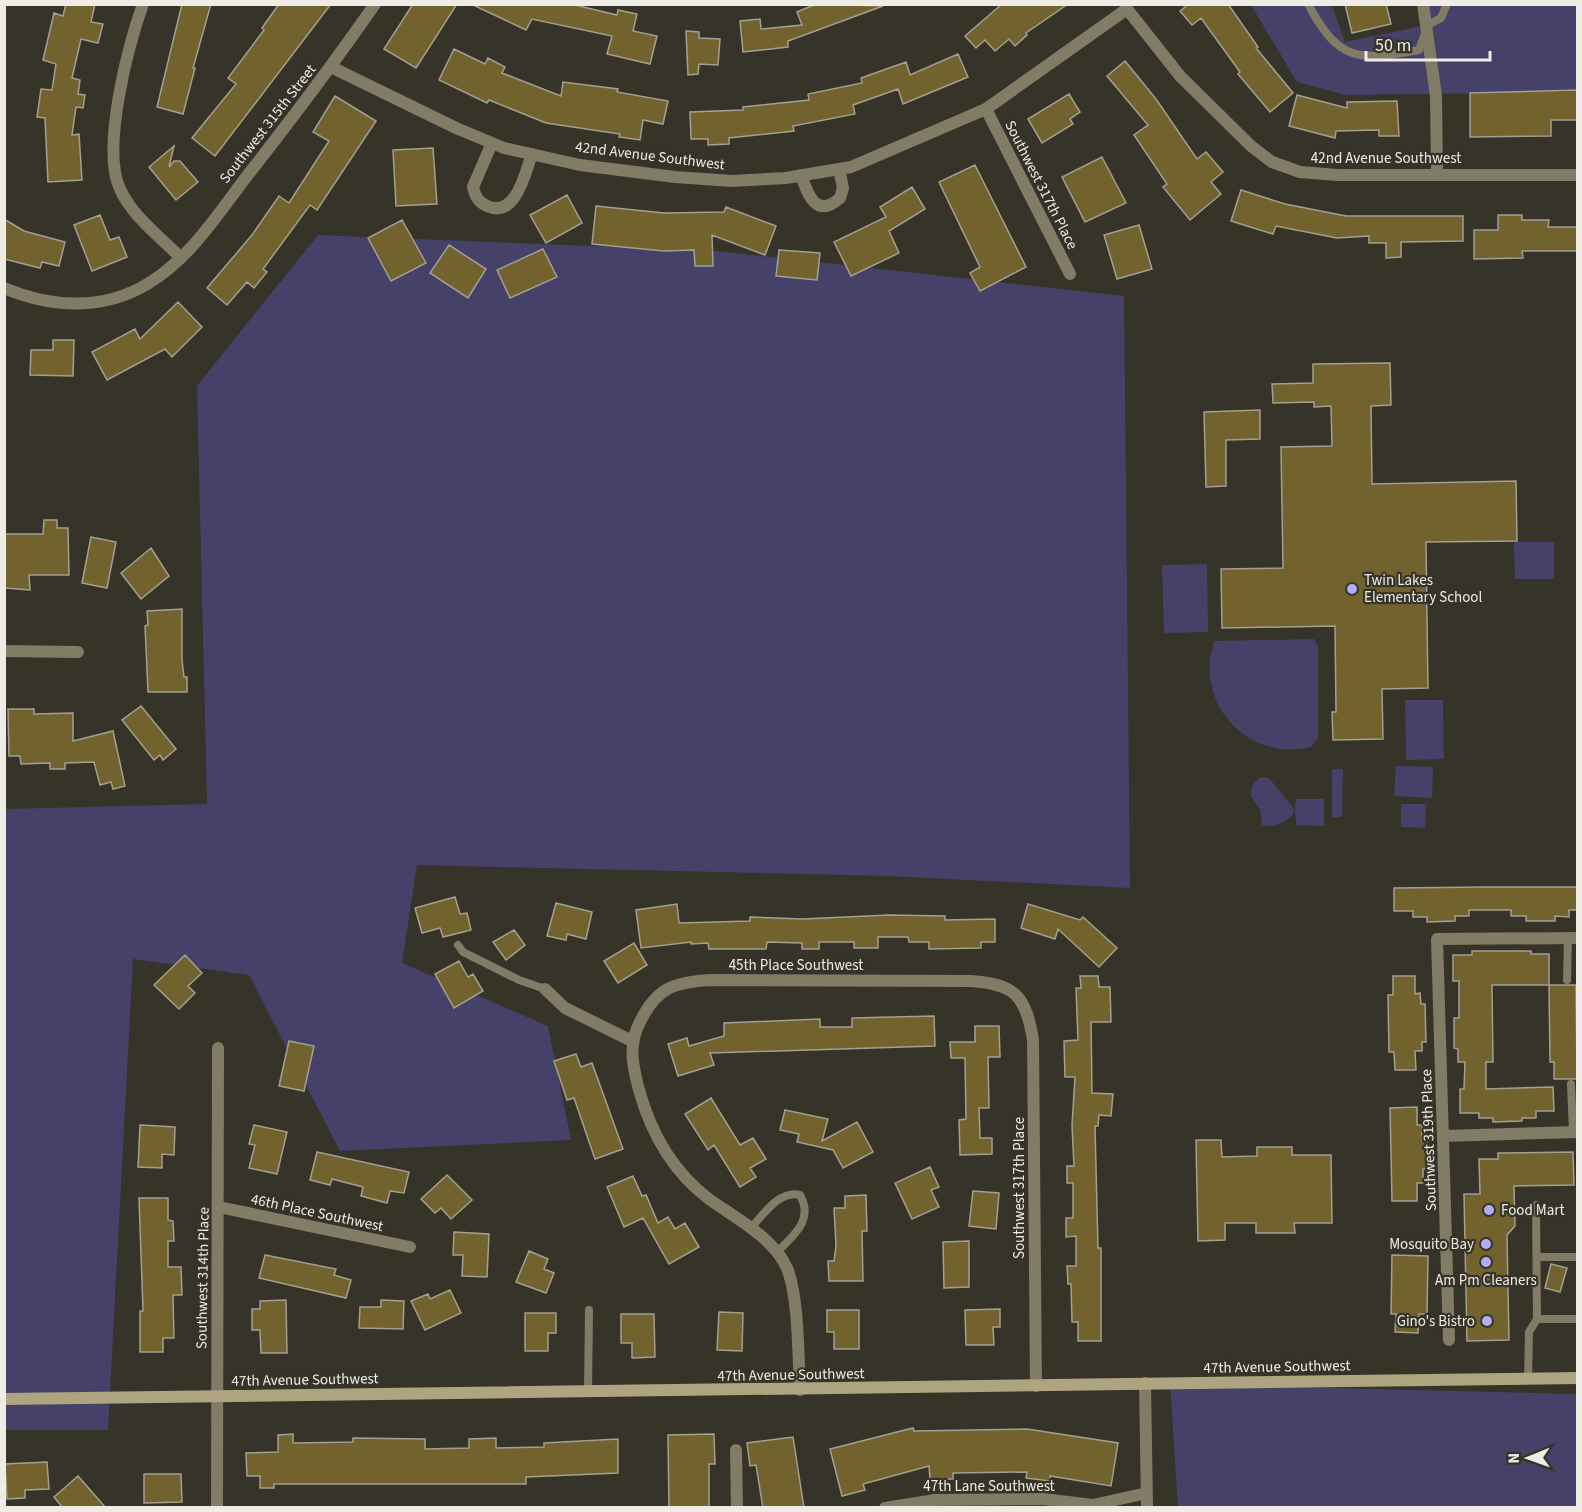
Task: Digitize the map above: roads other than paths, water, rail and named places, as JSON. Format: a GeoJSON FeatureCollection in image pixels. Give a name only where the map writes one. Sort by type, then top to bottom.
{"type":"FeatureCollection","features":[{"type":"Feature","properties":{"kind":"main road","name":"47th Avenue Southwest"},"geometry":{"type":"LineString","coordinates":[[4,1399],[1578,1378]]}},
{"type":"Feature","properties":{"kind":"street"},"geometry":{"type":"LineString","coordinates":[[142,4],[115,129],[112,166],[120,189],[133,210],[181,258]]}},
{"type":"Feature","properties":{"kind":"street","name":"Southwest 315th Street"},"geometry":{"type":"LineString","coordinates":[[4,288],[25,297],[60,304],[100,301],[128,294],[150,283],[196,243],[331,67],[375,4]]}},
{"type":"Feature","properties":{"kind":"street"},"geometry":{"type":"LineString","coordinates":[[1423,4],[1428,25],[1436,96],[1437,174]]}},
{"type":"Feature","properties":{"kind":"street","name":"42nd Avenue Southwest"},"geometry":{"type":"LineString","coordinates":[[331,67],[492,143],[580,165],[675,177],[732,181],[838,169],[899,148],[986,109],[1125,7],[1180,76],[1251,146],[1272,162],[1300,172],[1337,175],[1578,175]]}},
{"type":"Feature","properties":{"kind":"street","name":"Southwest 317th Place"},"geometry":{"type":"LineString","coordinates":[[986,109],[1070,274]]}},
{"type":"Feature","properties":{"kind":"street"},"geometry":{"type":"LineString","coordinates":[[492,143],[472,187],[478,200],[490,208],[505,206],[515,197],[532,154]]}},
{"type":"Feature","properties":{"kind":"street"},"geometry":{"type":"LineString","coordinates":[[801,175],[810,200],[819,206],[826,206],[840,198],[843,188],[838,169]]}},
{"type":"Feature","properties":{"kind":"street"},"geometry":{"type":"LineString","coordinates":[[4,651],[78,652]]}},
{"type":"Feature","properties":{"kind":"street","name":"Southwest 319th Place"},"geometry":{"type":"LineString","coordinates":[[1449,1340],[1437,939],[1573,938]]}},
{"type":"Feature","properties":{"kind":"street","name":"45th Place Southwest"},"geometry":{"type":"LineString","coordinates":[[777,1252],[706,1197],[672,1162],[650,1122],[634,1069],[633,1041],[653,999],[670,986],[696,981],[971,981],[994,983],[1016,993]]}},
{"type":"Feature","properties":{"kind":"street"},"geometry":{"type":"LineString","coordinates":[[545,989],[565,1008],[633,1041]]}},
{"type":"Feature","properties":{"kind":"street","name":"Southwest 317th Place"},"geometry":{"type":"LineString","coordinates":[[1016,993],[1029,1014],[1033,1040],[1036,1386]]}},
{"type":"Feature","properties":{"kind":"street","name":"Southwest 314th Place"},"geometry":{"type":"LineString","coordinates":[[218,1048],[218,1508]]}},
{"type":"Feature","properties":{"kind":"street"},"geometry":{"type":"LineString","coordinates":[[1444,1136],[1575,1132]]}},
{"type":"Feature","properties":{"kind":"street","name":"46th Place Southwest"},"geometry":{"type":"LineString","coordinates":[[219,1208],[410,1247]]}},
{"type":"Feature","properties":{"kind":"street"},"geometry":{"type":"LineString","coordinates":[[777,1252],[787,1268],[791,1284],[800,1390]]}},
{"type":"Feature","properties":{"kind":"street"},"geometry":{"type":"LineString","coordinates":[[1145,1383],[1148,1508]]}},
{"type":"Feature","properties":{"kind":"street"},"geometry":{"type":"LineString","coordinates":[[736,1450],[737,1508]]}},
{"type":"Feature","properties":{"kind":"street","name":"47th Lane Southwest"},"geometry":{"type":"LineString","coordinates":[[885,1508],[922,1501],[984,1503],[1043,1499],[1094,1506],[1147,1493]]}},
{"type":"Feature","properties":{"kind":"lane"},"geometry":{"type":"LineString","coordinates":[[1308,4],[1324,33],[1351,54],[1381,56],[1419,50],[1428,25],[1441,18],[1447,4]]}},
{"type":"Feature","properties":{"kind":"lane"},"geometry":{"type":"LineString","coordinates":[[1567,980],[1573,938]]}},
{"type":"Feature","properties":{"kind":"lane"},"geometry":{"type":"LineString","coordinates":[[458,945],[463,952],[519,980],[545,989]]}},
{"type":"Feature","properties":{"kind":"lane"},"geometry":{"type":"LineString","coordinates":[[1571,1084],[1575,1132]]}},
{"type":"Feature","properties":{"kind":"lane"},"geometry":{"type":"LineString","coordinates":[[750,1229],[783,1196],[793,1193],[800,1195],[805,1205],[806,1216],[801,1227],[777,1252]]}},
{"type":"Feature","properties":{"kind":"lane"},"geometry":{"type":"LineString","coordinates":[[1528,1380],[1529,1332],[1537,1319],[1536,1205]]}},
{"type":"Feature","properties":{"kind":"lane"},"geometry":{"type":"LineString","coordinates":[[1538,1257],[1578,1257]]}},
{"type":"Feature","properties":{"kind":"lane"},"geometry":{"type":"LineString","coordinates":[[588,1392],[589,1310]]}},
{"type":"Feature","properties":{"kind":"lane"},"geometry":{"type":"LineString","coordinates":[[1537,1319],[1578,1319]]}},
{"type":"Feature","properties":{"kind":"place","name":"Twin Lakes Elementary School"},"geometry":{"type":"Point","coordinates":[1352,589]}},
{"type":"Feature","properties":{"kind":"place","name":"Food Mart"},"geometry":{"type":"Point","coordinates":[1489,1210]}},
{"type":"Feature","properties":{"kind":"place","name":"Mosquito Bay"},"geometry":{"type":"Point","coordinates":[1486,1244]}},
{"type":"Feature","properties":{"kind":"place","name":"Am Pm Cleaners"},"geometry":{"type":"Point","coordinates":[1486,1262]}},
{"type":"Feature","properties":{"kind":"place","name":"Gino's Bistro"},"geometry":{"type":"Point","coordinates":[1487,1321]}}]}
